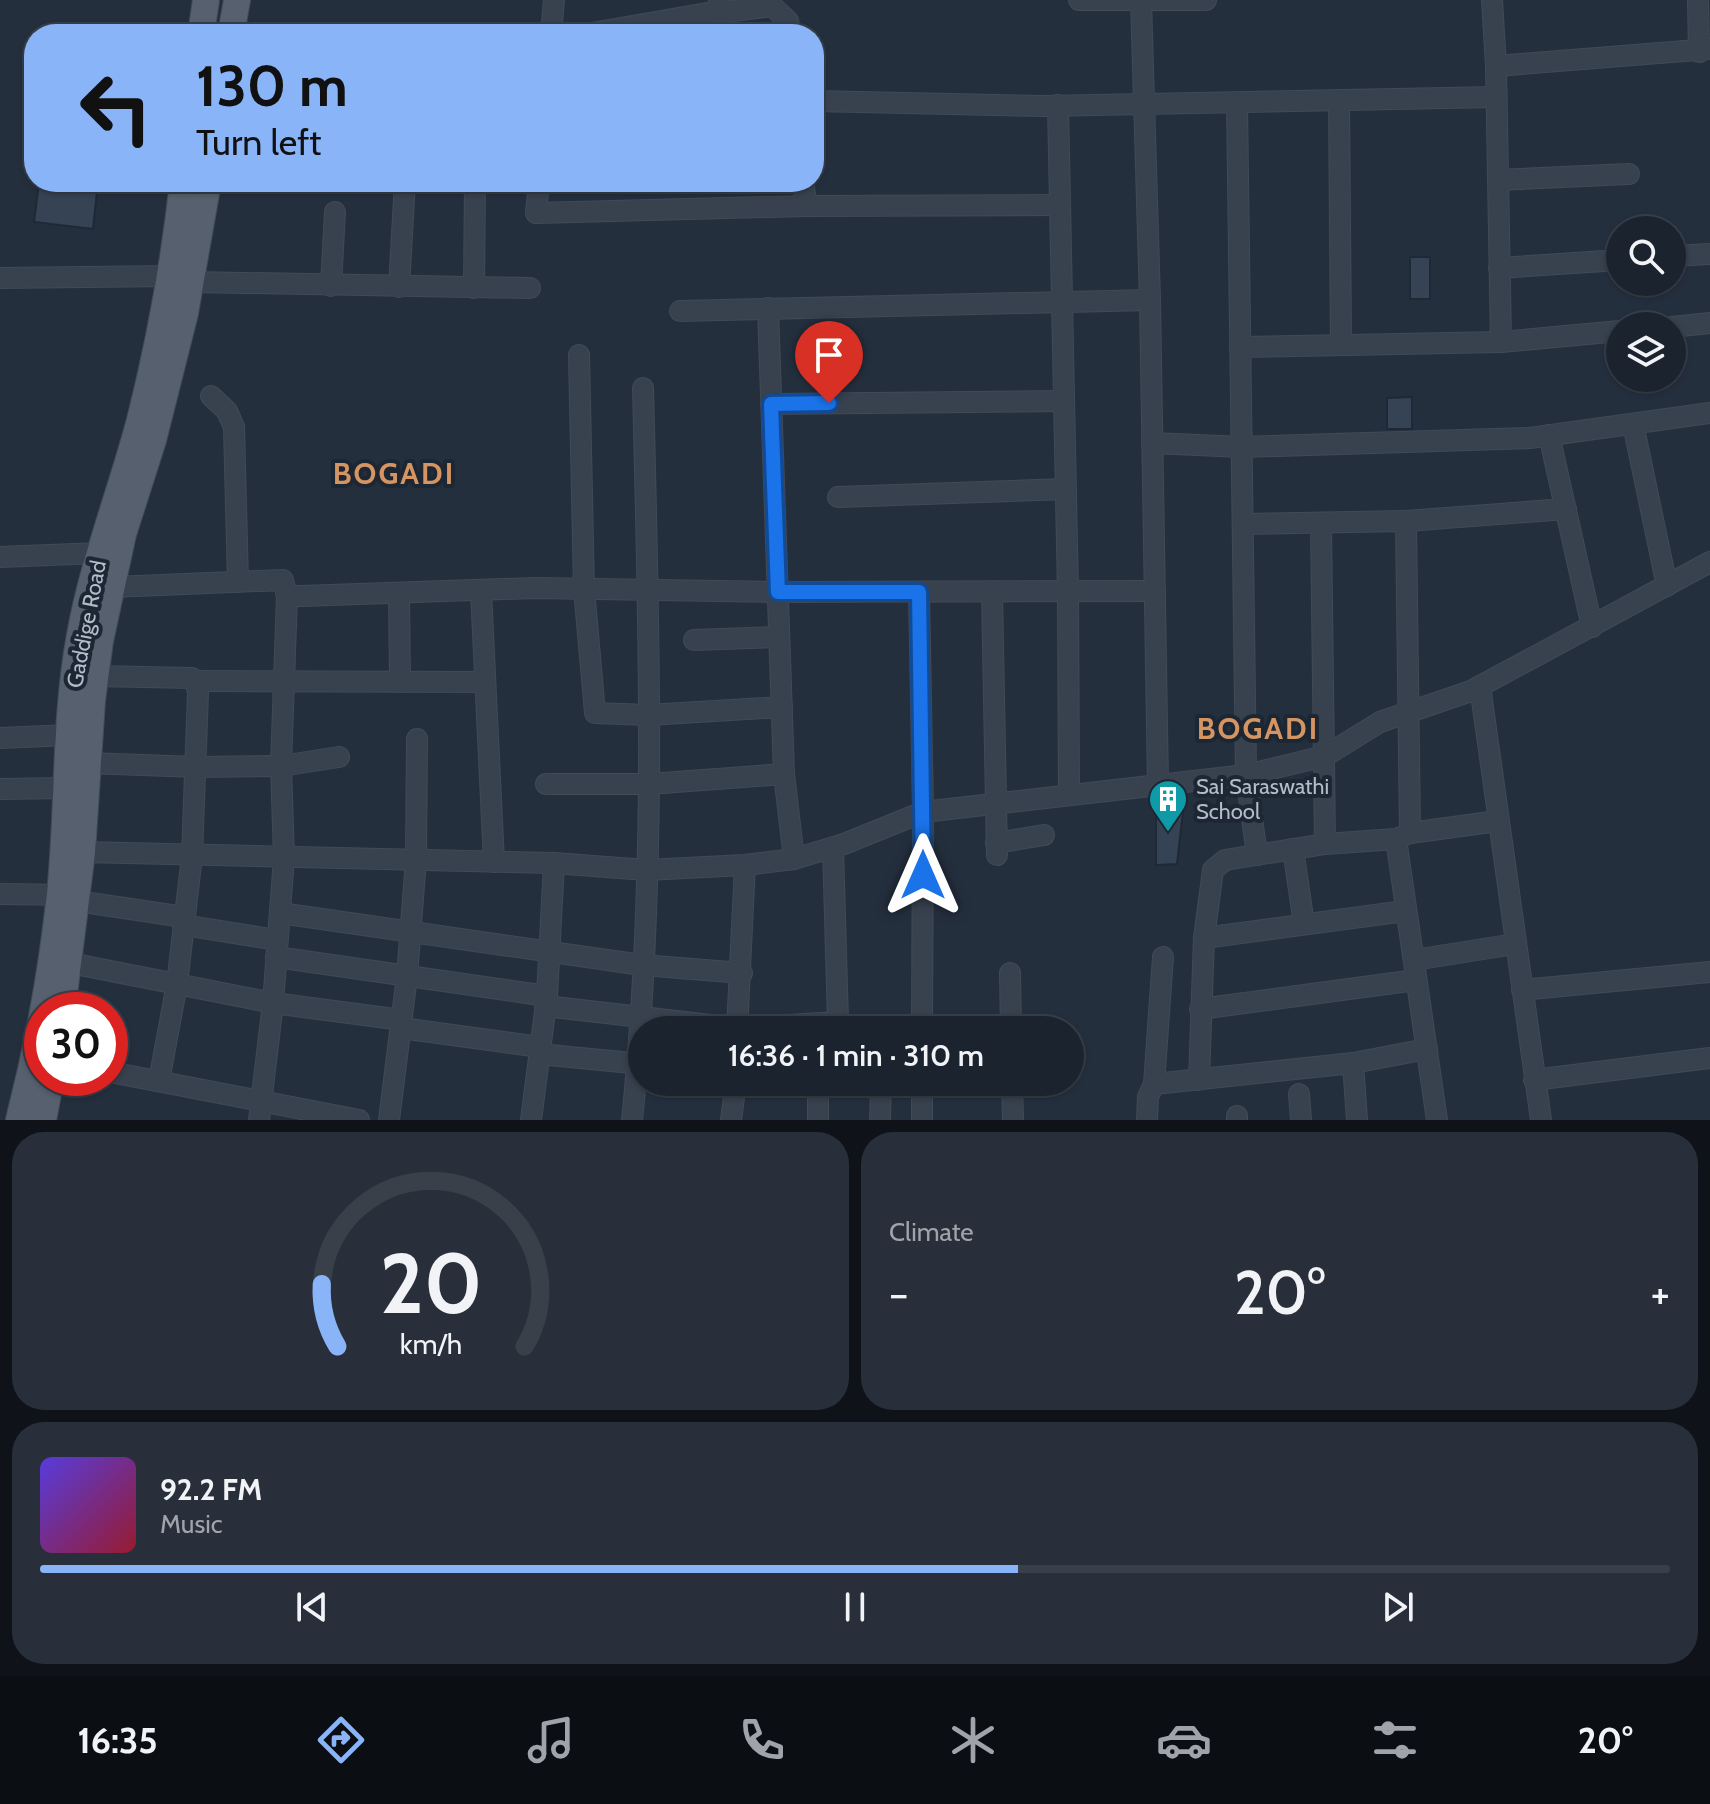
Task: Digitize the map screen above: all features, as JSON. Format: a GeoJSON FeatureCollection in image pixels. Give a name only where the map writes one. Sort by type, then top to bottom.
{"type":"FeatureCollection","features":[{"type":"Feature","properties":{"kind":"main road"},"geometry":{"type":"LineString","coordinates":[[202,24],[206,0]]}},
{"type":"Feature","properties":{"kind":"main road"},"geometry":{"type":"LineString","coordinates":[[233,24],[237,0]]}},
{"type":"Feature","properties":{"kind":"main road","name":"Gaddige Road"},"geometry":{"type":"LineString","coordinates":[[19,1120],[82,852],[95,676],[123,534],[153,440],[182,279],[183,192]]}},
{"type":"Feature","properties":{"kind":"main road","name":"Gaddige Road"},"geometry":{"type":"LineString","coordinates":[[65,992],[70,963],[71,897],[66,788],[72,686],[80,634],[99,553],[205,192]]}},
{"type":"Feature","properties":{"kind":"main road"},"geometry":{"type":"LineString","coordinates":[[43,1120],[48,1096]]}},
{"type":"Feature","properties":{"kind":"street"},"geometry":{"type":"LineString","coordinates":[[552,24],[554,0]]}},
{"type":"Feature","properties":{"kind":"street"},"geometry":{"type":"LineString","coordinates":[[1079,0],[1206,0]]}},
{"type":"Feature","properties":{"kind":"street"},"geometry":{"type":"LineString","coordinates":[[1492,0],[1501,342]]}},
{"type":"Feature","properties":{"kind":"street"},"geometry":{"type":"LineString","coordinates":[[1496,66],[1704,50],[1698,0]]}},
{"type":"Feature","properties":{"kind":"street"},"geometry":{"type":"LineString","coordinates":[[1141,1],[1150,300],[1158,786]]}},
{"type":"Feature","properties":{"kind":"street"},"geometry":{"type":"LineString","coordinates":[[634,24],[719,6],[772,6],[789,24]]}},
{"type":"Feature","properties":{"kind":"street"},"geometry":{"type":"LineString","coordinates":[[824,101],[1058,105],[1496,97]]}},
{"type":"Feature","properties":{"kind":"street"},"geometry":{"type":"LineString","coordinates":[[1339,100],[1341,345]]}},
{"type":"Feature","properties":{"kind":"street"},"geometry":{"type":"LineString","coordinates":[[1237,102],[1246,775],[1257,855]]}},
{"type":"Feature","properties":{"kind":"street"},"geometry":{"type":"LineString","coordinates":[[1058,105],[1069,794]]}},
{"type":"Feature","properties":{"kind":"street"},"geometry":{"type":"LineString","coordinates":[[1498,180],[1629,174]]}},
{"type":"Feature","properties":{"kind":"street"},"geometry":{"type":"LineString","coordinates":[[399,287],[404,192]]}},
{"type":"Feature","properties":{"kind":"street"},"geometry":{"type":"LineString","coordinates":[[474,288],[475,192]]}},
{"type":"Feature","properties":{"kind":"street"},"geometry":{"type":"LineString","coordinates":[[538,192],[536,213],[807,206],[1060,205]]}},
{"type":"Feature","properties":{"kind":"street"},"geometry":{"type":"LineString","coordinates":[[805,192],[807,206]]}},
{"type":"Feature","properties":{"kind":"street"},"geometry":{"type":"LineString","coordinates":[[331,286],[335,212]]}},
{"type":"Feature","properties":{"kind":"street"},"geometry":{"type":"LineString","coordinates":[[1686,255],[1710,254]]}},
{"type":"Feature","properties":{"kind":"street"},"geometry":{"type":"LineString","coordinates":[[1499,268],[1606,261]]}},
{"type":"Feature","properties":{"kind":"street"},"geometry":{"type":"LineString","coordinates":[[0,278],[182,279],[331,286],[530,288]]}},
{"type":"Feature","properties":{"kind":"street"},"geometry":{"type":"LineString","coordinates":[[680,311],[1150,300]]}},
{"type":"Feature","properties":{"kind":"street"},"geometry":{"type":"LineString","coordinates":[[768,308],[784,774],[794,859]]}},
{"type":"Feature","properties":{"kind":"street"},"geometry":{"type":"LineString","coordinates":[[1686,326],[1710,323]]}},
{"type":"Feature","properties":{"kind":"street"},"geometry":{"type":"LineString","coordinates":[[1240,347],[1501,342],[1606,332]]}},
{"type":"Feature","properties":{"kind":"street"},"geometry":{"type":"LineString","coordinates":[[579,355],[584,589],[595,713],[648,715],[782,707]]}},
{"type":"Feature","properties":{"kind":"street"},"geometry":{"type":"LineString","coordinates":[[640,1016],[649,784],[643,388]]}},
{"type":"Feature","properties":{"kind":"street"},"geometry":{"type":"LineString","coordinates":[[211,396],[227,411],[234,427],[238,582]]}},
{"type":"Feature","properties":{"kind":"street"},"geometry":{"type":"LineString","coordinates":[[771,404],[1064,401]]}},
{"type":"Feature","properties":{"kind":"street"},"geometry":{"type":"LineString","coordinates":[[1152,443],[1242,447],[1530,438],[1710,413]]}},
{"type":"Feature","properties":{"kind":"street"},"geometry":{"type":"LineString","coordinates":[[1633,424],[1667,586]]}},
{"type":"Feature","properties":{"kind":"street"},"geometry":{"type":"LineString","coordinates":[[1549,435],[1592,627]]}},
{"type":"Feature","properties":{"kind":"street"},"geometry":{"type":"LineString","coordinates":[[838,497],[1066,489]]}},
{"type":"Feature","properties":{"kind":"street"},"geometry":{"type":"LineString","coordinates":[[1243,524],[1406,521],[1566,509]]}},
{"type":"Feature","properties":{"kind":"street"},"geometry":{"type":"LineString","coordinates":[[1406,521],[1409,711],[1403,836],[1405,911],[1437,1120]]}},
{"type":"Feature","properties":{"kind":"street"},"geometry":{"type":"LineString","coordinates":[[1321,523],[1325,844]]}},
{"type":"Feature","properties":{"kind":"street"},"geometry":{"type":"LineString","coordinates":[[0,557],[99,553]]}},
{"type":"Feature","properties":{"kind":"street"},"geometry":{"type":"LineString","coordinates":[[82,852],[554,863],[646,870],[794,859],[833,848],[923,812],[1246,775],[1325,756],[1380,722],[1480,686],[1710,562]]}},
{"type":"Feature","properties":{"kind":"street"},"geometry":{"type":"LineString","coordinates":[[113,587],[283,580],[287,596],[281,766],[284,858],[273,1003],[260,1110]]}},
{"type":"Feature","properties":{"kind":"street"},"geometry":{"type":"LineString","coordinates":[[287,596],[584,589],[992,593],[1155,591]]}},
{"type":"Feature","properties":{"kind":"street"},"geometry":{"type":"LineString","coordinates":[[481,591],[494,862]]}},
{"type":"Feature","properties":{"kind":"street"},"geometry":{"type":"LineString","coordinates":[[919,592],[923,812],[922,1016]]}},
{"type":"Feature","properties":{"kind":"street"},"geometry":{"type":"LineString","coordinates":[[399,593],[400,682]]}},
{"type":"Feature","properties":{"kind":"street"},"geometry":{"type":"LineString","coordinates":[[992,593],[996,849],[1044,835]]}},
{"type":"Feature","properties":{"kind":"street"},"geometry":{"type":"LineString","coordinates":[[694,640],[779,637]]}},
{"type":"Feature","properties":{"kind":"street"},"geometry":{"type":"LineString","coordinates":[[95,676],[176,676],[195,681],[485,682]]}},
{"type":"Feature","properties":{"kind":"street"},"geometry":{"type":"LineString","coordinates":[[159,1081],[177,984],[192,856],[197,767],[198,692],[195,681]]}},
{"type":"Feature","properties":{"kind":"street"},"geometry":{"type":"LineString","coordinates":[[1480,686],[1541,1120]]}},
{"type":"Feature","properties":{"kind":"street"},"geometry":{"type":"LineString","coordinates":[[0,738],[69,735]]}},
{"type":"Feature","properties":{"kind":"street"},"geometry":{"type":"LineString","coordinates":[[389,1120],[411,930],[416,860],[417,739]]}},
{"type":"Feature","properties":{"kind":"street"},"geometry":{"type":"LineString","coordinates":[[87,763],[281,766],[339,757]]}},
{"type":"Feature","properties":{"kind":"street"},"geometry":{"type":"LineString","coordinates":[[546,784],[649,784],[784,774]]}},
{"type":"Feature","properties":{"kind":"street"},"geometry":{"type":"LineString","coordinates":[[0,789],[66,788]]}},
{"type":"Feature","properties":{"kind":"street"},"geometry":{"type":"LineString","coordinates":[[1199,1080],[1204,938],[1213,870],[1225,860],[1498,821]]}},
{"type":"Feature","properties":{"kind":"street"},"geometry":{"type":"LineString","coordinates":[[833,848],[838,1016]]}},
{"type":"Feature","properties":{"kind":"street"},"geometry":{"type":"LineString","coordinates":[[1293,849],[1304,924]]}},
{"type":"Feature","properties":{"kind":"street"},"geometry":{"type":"LineString","coordinates":[[531,1120],[546,1001],[554,863]]}},
{"type":"Feature","properties":{"kind":"street"},"geometry":{"type":"LineString","coordinates":[[738,1016],[745,865]]}},
{"type":"Feature","properties":{"kind":"street"},"geometry":{"type":"LineString","coordinates":[[0,894],[71,897],[183,921],[277,948],[407,976],[634,1016]]}},
{"type":"Feature","properties":{"kind":"street"},"geometry":{"type":"LineString","coordinates":[[1204,938],[1405,911]]}},
{"type":"Feature","properties":{"kind":"street"},"geometry":{"type":"LineString","coordinates":[[280,913],[642,965],[742,973]]}},
{"type":"Feature","properties":{"kind":"street"},"geometry":{"type":"LineString","coordinates":[[1200,1009],[1415,970],[1515,944]]}},
{"type":"Feature","properties":{"kind":"street"},"geometry":{"type":"LineString","coordinates":[[1147,1120],[1148,1097],[1154,1084],[1163,957]]}},
{"type":"Feature","properties":{"kind":"street"},"geometry":{"type":"LineString","coordinates":[[70,963],[273,1003],[628,1062]]}},
{"type":"Feature","properties":{"kind":"street"},"geometry":{"type":"LineString","coordinates":[[1522,990],[1710,972]]}},
{"type":"Feature","properties":{"kind":"street"},"geometry":{"type":"LineString","coordinates":[[1010,973],[1011,1016]]}},
{"type":"Feature","properties":{"kind":"street"},"geometry":{"type":"LineString","coordinates":[[1154,1084],[1353,1063],[1427,1049]]}},
{"type":"Feature","properties":{"kind":"street"},"geometry":{"type":"LineString","coordinates":[[1534,1080],[1710,1058]]}},
{"type":"Feature","properties":{"kind":"street"},"geometry":{"type":"LineString","coordinates":[[1353,1063],[1357,1120]]}},
{"type":"Feature","properties":{"kind":"street"},"geometry":{"type":"LineString","coordinates":[[128,1075],[260,1110],[359,1120]]}},
{"type":"Feature","properties":{"kind":"street"},"geometry":{"type":"LineString","coordinates":[[1299,1094],[1301,1120]]}},
{"type":"Feature","properties":{"kind":"street"},"geometry":{"type":"LineString","coordinates":[[632,1120],[635,1096]]}},
{"type":"Feature","properties":{"kind":"street"},"geometry":{"type":"LineString","coordinates":[[730,1096],[731,1120]]}},
{"type":"Feature","properties":{"kind":"street"},"geometry":{"type":"LineString","coordinates":[[818,1096],[818,1120]]}},
{"type":"Feature","properties":{"kind":"street"},"geometry":{"type":"LineString","coordinates":[[880,1120],[881,1096]]}},
{"type":"Feature","properties":{"kind":"street"},"geometry":{"type":"LineString","coordinates":[[922,1096],[922,1120]]}},
{"type":"Feature","properties":{"kind":"street"},"geometry":{"type":"LineString","coordinates":[[1012,1096],[1013,1120]]}},
{"type":"Feature","properties":{"kind":"building"},"geometry":{"type":"Polygon","coordinates":[[[38,192],[97,192],[93,229],[34,222],[38,192]]]}},
{"type":"Feature","properties":{"kind":"building"},"geometry":{"type":"Polygon","coordinates":[[[1410,257],[1430,257],[1430,299],[1410,299],[1410,257]]]}},
{"type":"Feature","properties":{"kind":"building"},"geometry":{"type":"Polygon","coordinates":[[[1412,397],[1412,429],[1387,429],[1387,398],[1412,397]]]}},
{"type":"Feature","properties":{"kind":"building","name":"Sai Saraswathi School"},"geometry":{"type":"Polygon","coordinates":[[[1156,802],[1184,803],[1177,864],[1156,865],[1156,802]]]}},
{"type":"Feature","properties":{"kind":"place","name":"Sai Saraswathi School"},"geometry":{"type":"Point","coordinates":[1168,833]}},
{"type":"Feature","properties":{"kind":"district","name":"BOGADI"},"geometry":{"type":"Point","coordinates":[394,474]}},
{"type":"Feature","properties":{"kind":"district","name":"BOGADI"},"geometry":{"type":"Point","coordinates":[1258,729]}},
{"type":"Feature","properties":{"kind":"route"},"geometry":{"type":"LineString","coordinates":[[829,403],[771,404],[778,592],[919,592],[923,875]]}}]}
